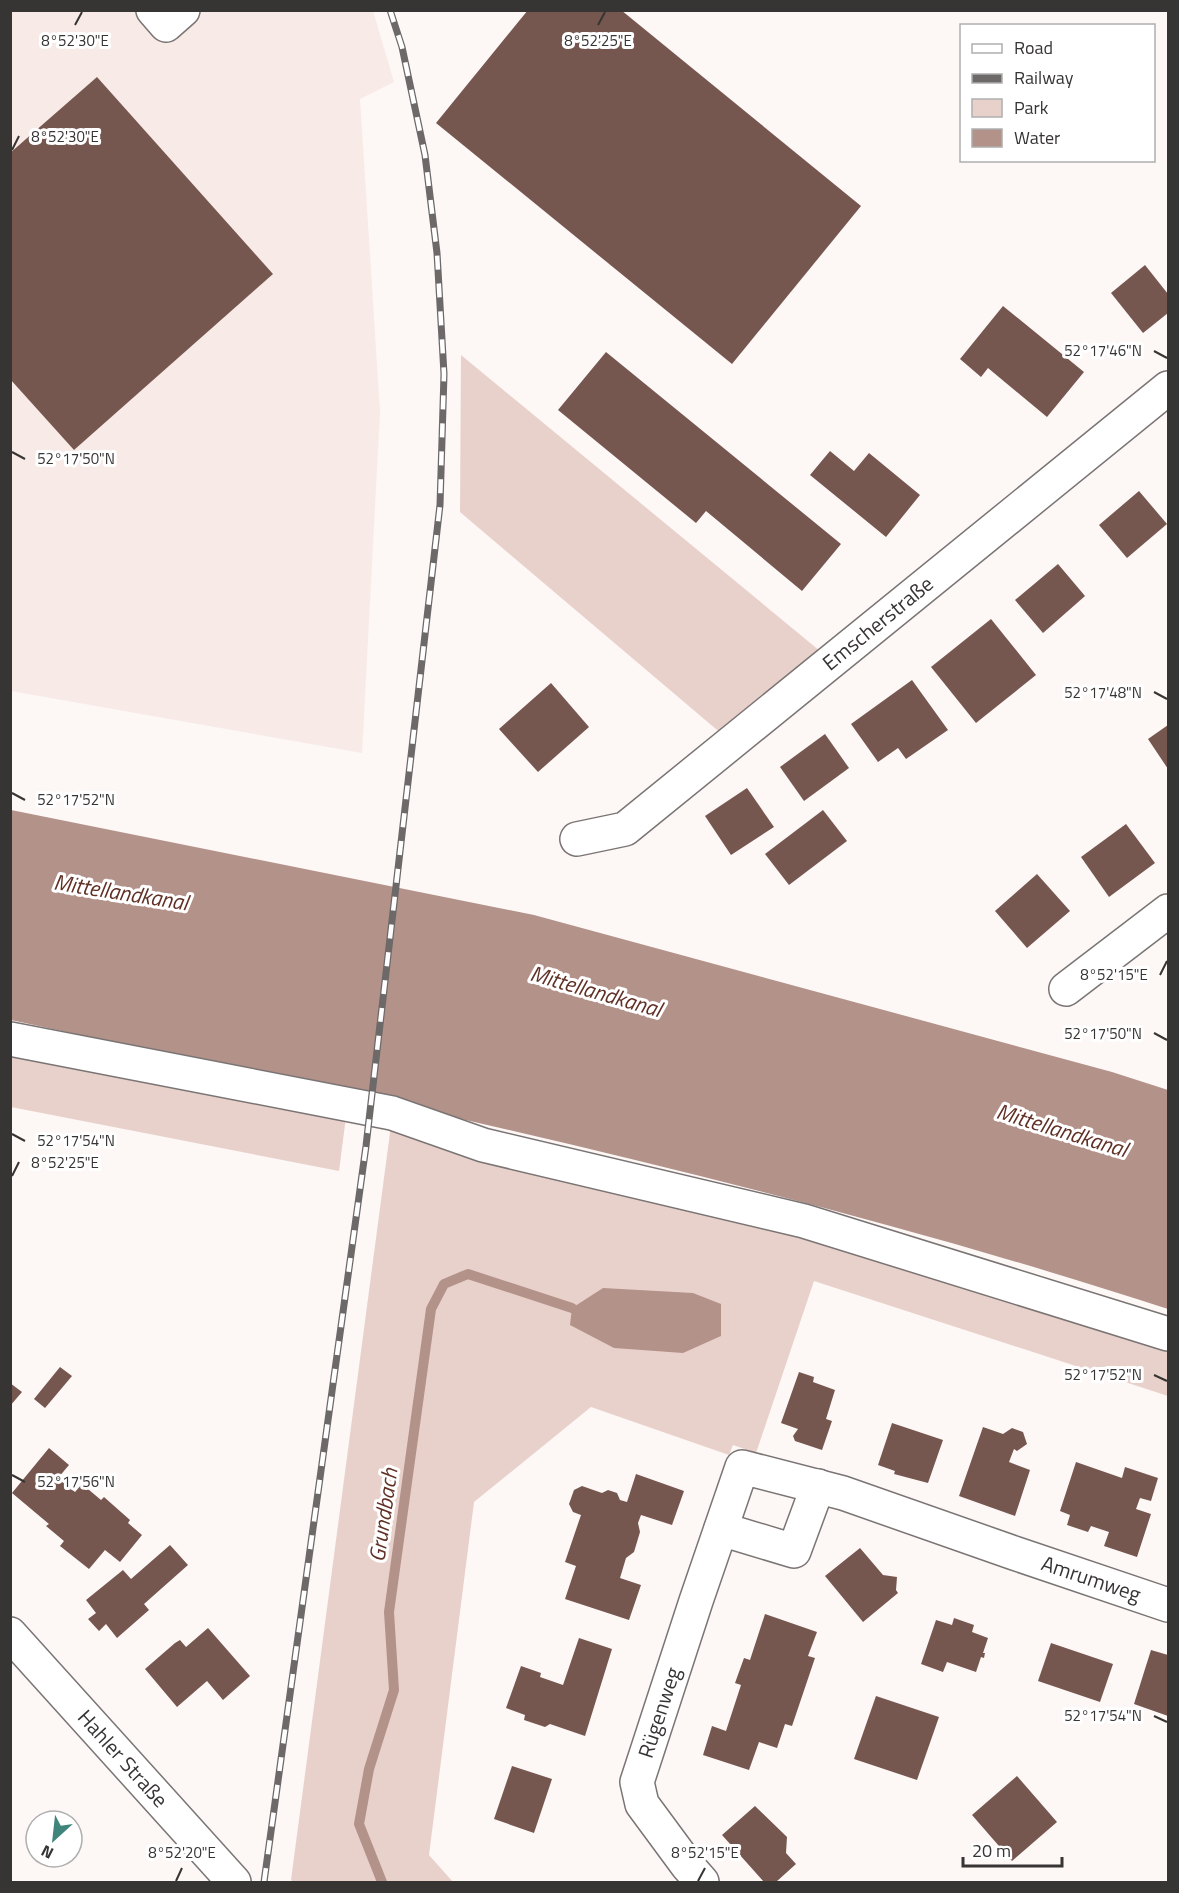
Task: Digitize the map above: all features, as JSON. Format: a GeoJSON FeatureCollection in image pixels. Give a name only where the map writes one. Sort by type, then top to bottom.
{"type":"FeatureCollection","features":[{"type":"Feature","properties":{"kind":"street"},"geometry":{"type":"LineString","coordinates":[[153,10],[166,25],[183,10]]}},
{"type":"Feature","properties":{"kind":"street","name":"Emscherstraße"},"geometry":{"type":"LineString","coordinates":[[577,839],[625,829],[1168,388]]}},
{"type":"Feature","properties":{"kind":"street"},"geometry":{"type":"LineString","coordinates":[[1066,989],[1168,911]]}},
{"type":"Feature","properties":{"kind":"street"},"geometry":{"type":"LineString","coordinates":[[10,1039],[392,1113],[483,1145],[804,1221],[1168,1334]]}},
{"type":"Feature","properties":{"kind":"street","name":"Rügenweg"},"geometry":{"type":"LineString","coordinates":[[702,1882],[642,1804],[637,1782],[742,1467],[843,1492],[1014,1554]]}},
{"type":"Feature","properties":{"kind":"street"},"geometry":{"type":"LineString","coordinates":[[721,1529],[794,1551],[818,1486]]}},
{"type":"Feature","properties":{"kind":"street","name":"Amrumweg"},"geometry":{"type":"LineString","coordinates":[[1014,1554],[1168,1605]]}},
{"type":"Feature","properties":{"kind":"street","name":"Hahler Straße"},"geometry":{"type":"LineString","coordinates":[[10,1634],[234,1882]]}},
{"type":"Feature","properties":{"kind":"shaded area"},"geometry":{"type":"Polygon","coordinates":[[[10,11],[373,11],[394,82],[360,99],[380,412],[362,753],[11,691],[10,11]]]}},
{"type":"Feature","properties":{"kind":"green space"},"geometry":{"type":"Polygon","coordinates":[[[461,355],[826,656],[723,735],[460,512],[461,355]]]}},
{"type":"Feature","properties":{"kind":"green space"},"geometry":{"type":"Polygon","coordinates":[[[10,1049],[346,1117],[339,1171],[11,1107],[10,1049]]]}},
{"type":"Feature","properties":{"kind":"green space"},"geometry":{"type":"Polygon","coordinates":[[[391,1125],[766,1224],[1168,1342],[1168,1396],[814,1281],[756,1453],[733,1445],[729,1455],[591,1407],[474,1502],[429,1855],[453,1882],[293,1882],[291,1880],[391,1125]]]}},
{"type":"Feature","properties":{"kind":"water","name":"Mittellandkanal"},"geometry":{"type":"Polygon","coordinates":[[[11,810],[534,915],[1112,1072],[1168,1090],[1168,1309],[1026,1265],[738,1186],[448,1116],[11,1020],[11,810]]]}},
{"type":"Feature","properties":{"kind":"water"},"geometry":{"type":"Polygon","coordinates":[[[603,1288],[693,1293],[721,1304],[721,1336],[683,1353],[614,1348],[570,1325],[572,1308],[603,1288]]]}},
{"type":"Feature","properties":{"kind":"building"},"geometry":{"type":"Polygon","coordinates":[[[528,10],[621,10],[861,206],[732,364],[436,123],[528,10]]]}},
{"type":"Feature","properties":{"kind":"building"},"geometry":{"type":"Polygon","coordinates":[[[97,77],[273,274],[74,450],[10,379],[10,153],[97,77]]]}},
{"type":"Feature","properties":{"kind":"building"},"geometry":{"type":"Polygon","coordinates":[[[1145,265],[1168,294],[1168,313],[1143,333],[1111,293],[1145,265]]]}},
{"type":"Feature","properties":{"kind":"building"},"geometry":{"type":"Polygon","coordinates":[[[1003,306],[1084,372],[1047,417],[988,368],[981,377],[960,359],[1003,306]]]}},
{"type":"Feature","properties":{"kind":"building"},"geometry":{"type":"Polygon","coordinates":[[[606,352],[841,544],[802,591],[706,511],[696,523],[558,410],[606,352]]]}},
{"type":"Feature","properties":{"kind":"building"},"geometry":{"type":"Polygon","coordinates":[[[830,451],[854,471],[869,453],[920,495],[886,537],[810,475],[830,451]]]}},
{"type":"Feature","properties":{"kind":"building"},"geometry":{"type":"Polygon","coordinates":[[[1139,491],[1167,524],[1127,558],[1099,525],[1139,491]]]}},
{"type":"Feature","properties":{"kind":"building"},"geometry":{"type":"Polygon","coordinates":[[[1058,564],[1085,596],[1043,633],[1015,600],[1058,564]]]}},
{"type":"Feature","properties":{"kind":"building"},"geometry":{"type":"Polygon","coordinates":[[[991,619],[1036,675],[976,723],[931,667],[991,619]]]}},
{"type":"Feature","properties":{"kind":"building"},"geometry":{"type":"Polygon","coordinates":[[[912,680],[948,730],[906,759],[898,748],[878,762],[851,724],[912,680]]]}},
{"type":"Feature","properties":{"kind":"building"},"geometry":{"type":"Polygon","coordinates":[[[551,683],[589,727],[538,772],[499,729],[551,683]]]}},
{"type":"Feature","properties":{"kind":"building"},"geometry":{"type":"Polygon","coordinates":[[[1168,725],[1168,769],[1148,739],[1168,725]]]}},
{"type":"Feature","properties":{"kind":"building"},"geometry":{"type":"Polygon","coordinates":[[[825,734],[849,768],[804,801],[780,767],[825,734]]]}},
{"type":"Feature","properties":{"kind":"building"},"geometry":{"type":"Polygon","coordinates":[[[747,788],[774,827],[731,855],[705,816],[747,788]]]}},
{"type":"Feature","properties":{"kind":"building"},"geometry":{"type":"Polygon","coordinates":[[[823,810],[847,841],[789,885],[765,854],[823,810]]]}},
{"type":"Feature","properties":{"kind":"building"},"geometry":{"type":"Polygon","coordinates":[[[1126,824],[1155,863],[1109,897],[1081,857],[1126,824]]]}},
{"type":"Feature","properties":{"kind":"building"},"geometry":{"type":"Polygon","coordinates":[[[1037,874],[1070,911],[1027,948],[995,911],[1037,874]]]}},
{"type":"Feature","properties":{"kind":"building"},"geometry":{"type":"Polygon","coordinates":[[[60,1367],[72,1376],[45,1408],[34,1399],[60,1367]]]}},
{"type":"Feature","properties":{"kind":"building"},"geometry":{"type":"Polygon","coordinates":[[[799,1372],[814,1377],[813,1382],[835,1390],[826,1419],[832,1421],[822,1450],[795,1441],[793,1436],[798,1429],[781,1423],[799,1372]]]}},
{"type":"Feature","properties":{"kind":"building"},"geometry":{"type":"Polygon","coordinates":[[[10,1383],[22,1392],[10,1406],[10,1383]]]}},
{"type":"Feature","properties":{"kind":"building"},"geometry":{"type":"Polygon","coordinates":[[[892,1423],[943,1440],[928,1483],[894,1474],[895,1471],[878,1465],[892,1423]]]}},
{"type":"Feature","properties":{"kind":"building"},"geometry":{"type":"Polygon","coordinates":[[[983,1427],[1003,1434],[1012,1428],[1023,1432],[1027,1444],[1017,1451],[1014,1449],[1009,1462],[1030,1470],[1015,1516],[959,1496],[983,1427]]]}},
{"type":"Feature","properties":{"kind":"building"},"geometry":{"type":"Polygon","coordinates":[[[49,1448],[69,1465],[58,1478],[75,1492],[82,1484],[101,1500],[104,1497],[130,1520],[128,1523],[142,1535],[120,1562],[105,1550],[89,1569],[60,1546],[64,1541],[46,1526],[49,1524],[12,1493],[49,1448]]]}},
{"type":"Feature","properties":{"kind":"building"},"geometry":{"type":"Polygon","coordinates":[[[1076,1462],[1122,1478],[1125,1467],[1158,1478],[1151,1501],[1140,1498],[1136,1509],[1151,1514],[1137,1557],[1104,1546],[1109,1532],[1091,1526],[1088,1532],[1067,1525],[1070,1515],[1060,1511],[1076,1462]]]}},
{"type":"Feature","properties":{"kind":"building"},"geometry":{"type":"Polygon","coordinates":[[[636,1474],[684,1491],[672,1525],[641,1515],[638,1523],[640,1532],[634,1552],[626,1558],[620,1578],[641,1585],[629,1620],[565,1599],[576,1566],[565,1562],[581,1515],[573,1512],[569,1504],[574,1490],[582,1486],[602,1493],[608,1490],[617,1493],[620,1500],[627,1502],[636,1474]]]}},
{"type":"Feature","properties":{"kind":"building"},"geometry":{"type":"Polygon","coordinates":[[[170,1545],[188,1565],[144,1604],[149,1610],[117,1638],[106,1624],[99,1631],[88,1619],[96,1613],[86,1600],[123,1570],[131,1579],[170,1545]]]}},
{"type":"Feature","properties":{"kind":"building"},"geometry":{"type":"Polygon","coordinates":[[[860,1548],[883,1575],[897,1577],[896,1590],[898,1593],[863,1622],[825,1576],[860,1548]]]}},
{"type":"Feature","properties":{"kind":"building"},"geometry":{"type":"Polygon","coordinates":[[[765,1614],[817,1632],[808,1656],[815,1658],[792,1726],[785,1724],[777,1748],[759,1742],[749,1770],[703,1755],[712,1726],[726,1731],[741,1685],[735,1683],[744,1658],[750,1660],[765,1614]]]}},
{"type":"Feature","properties":{"kind":"building"},"geometry":{"type":"Polygon","coordinates":[[[954,1618],[974,1625],[972,1632],[988,1638],[983,1653],[985,1653],[984,1658],[981,1657],[976,1672],[947,1662],[943,1672],[921,1664],[936,1620],[952,1625],[954,1618]]]}},
{"type":"Feature","properties":{"kind":"building"},"geometry":{"type":"Polygon","coordinates":[[[208,1628],[250,1676],[223,1700],[207,1681],[177,1707],[145,1669],[175,1643],[180,1640],[186,1647],[208,1628]]]}},
{"type":"Feature","properties":{"kind":"building"},"geometry":{"type":"Polygon","coordinates":[[[579,1638],[612,1649],[585,1736],[550,1724],[545,1727],[524,1720],[525,1715],[506,1708],[521,1666],[541,1673],[540,1677],[563,1685],[579,1638]]]}},
{"type":"Feature","properties":{"kind":"building"},"geometry":{"type":"Polygon","coordinates":[[[1051,1643],[1113,1664],[1100,1702],[1038,1681],[1051,1643]]]}},
{"type":"Feature","properties":{"kind":"building"},"geometry":{"type":"Polygon","coordinates":[[[1151,1650],[1168,1655],[1168,1716],[1134,1704],[1151,1650]]]}},
{"type":"Feature","properties":{"kind":"building"},"geometry":{"type":"Polygon","coordinates":[[[876,1696],[939,1717],[917,1780],[854,1759],[876,1696]]]}},
{"type":"Feature","properties":{"kind":"building"},"geometry":{"type":"Polygon","coordinates":[[[512,1766],[552,1779],[534,1833],[494,1819],[512,1766]]]}},
{"type":"Feature","properties":{"kind":"building"},"geometry":{"type":"Polygon","coordinates":[[[1017,1776],[1057,1822],[1012,1861],[972,1815],[1017,1776]]]}},
{"type":"Feature","properties":{"kind":"building"},"geometry":{"type":"Polygon","coordinates":[[[755,1806],[787,1837],[786,1853],[796,1864],[776,1882],[764,1882],[722,1835],[755,1806]]]}},
{"type":"Feature","properties":{"kind":"waterway","name":"Grundbach"},"geometry":{"type":"LineString","coordinates":[[382,1882],[359,1824],[369,1769],[394,1690],[389,1612],[431,1309],[444,1284],[468,1274],[572,1308]]}},
{"type":"Feature","properties":{"kind":"railway"},"geometry":{"type":"LineString","coordinates":[[264,1882],[366,1146],[440,505],[444,374],[437,253],[425,155],[402,47],[390,10]]}}]}
